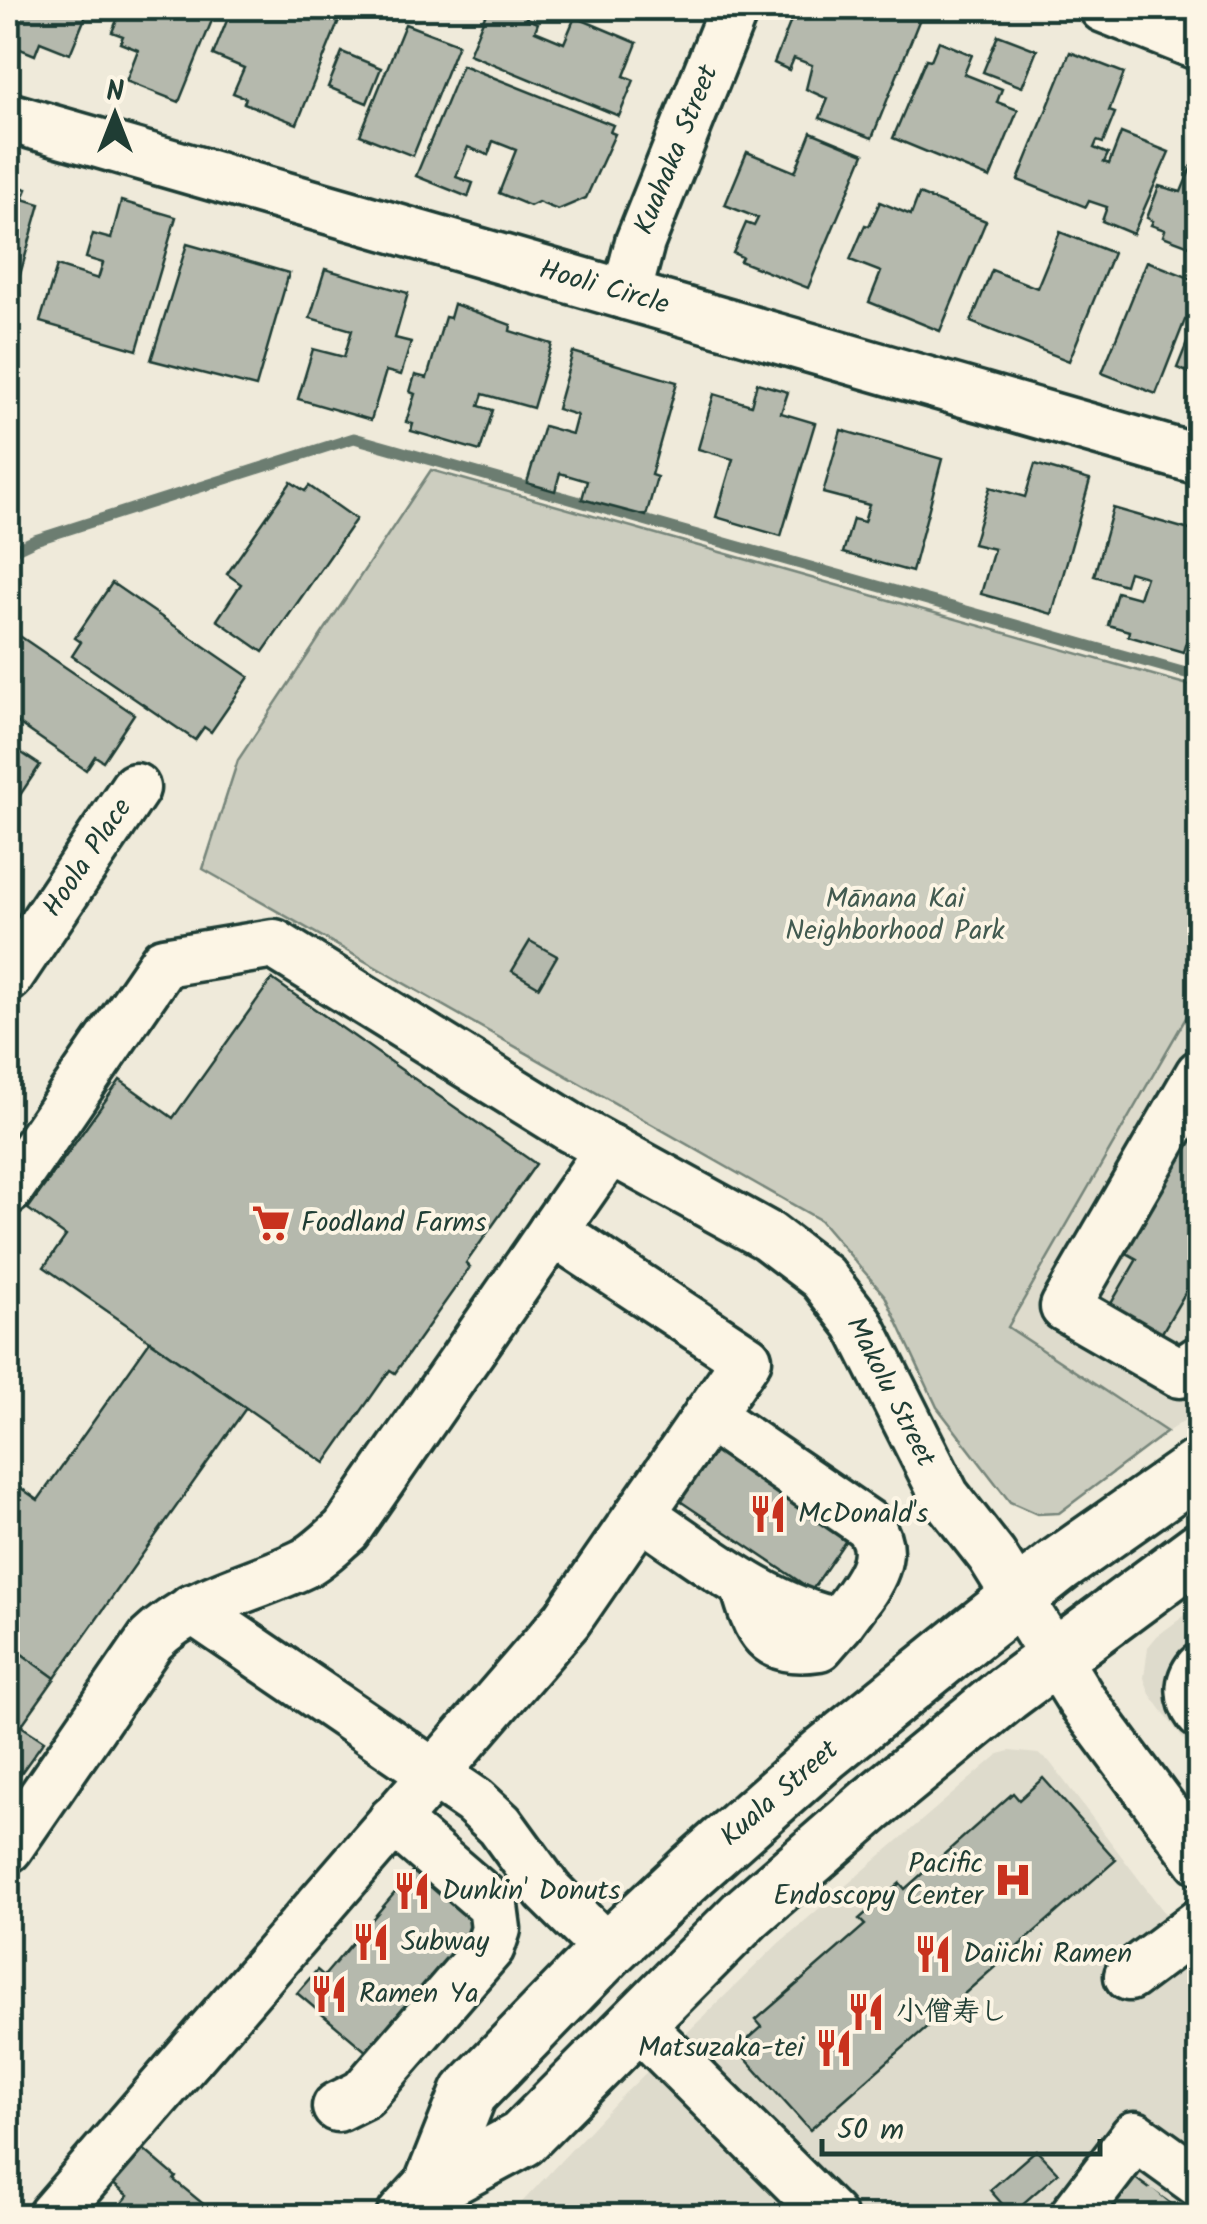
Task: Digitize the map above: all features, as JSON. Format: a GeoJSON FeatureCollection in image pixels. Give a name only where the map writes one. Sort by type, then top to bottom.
{"type":"FeatureCollection","features":[{"type":"Feature","properties":{"kind":"main road","name":"Kuala Street"},"geometry":{"type":"LineString","coordinates":[[418,2202],[469,2093],[692,1870],[824,1754],[1018,1598],[1200,1466]]}},
{"type":"Feature","properties":{"kind":"main road","name":"Kuala Street"},"geometry":{"type":"LineString","coordinates":[[418,2202],[522,2138],[746,1914],[871,1805],[1055,1657],[1200,1550]]}},
{"type":"Feature","properties":{"kind":"street","name":"Kuahaka Street"},"geometry":{"type":"LineString","coordinates":[[626,294],[640,242],[734,8]]}},
{"type":"Feature","properties":{"kind":"street"},"geometry":{"type":"LineString","coordinates":[[1104,8],[1200,46]]}},
{"type":"Feature","properties":{"kind":"street","name":"Hooli Circle"},"geometry":{"type":"LineString","coordinates":[[8,116],[1200,460]]}},
{"type":"Feature","properties":{"kind":"street","name":"Hoola Place"},"geometry":{"type":"LineString","coordinates":[[8,976],[136,788]]}},
{"type":"Feature","properties":{"kind":"street","name":"Makolu Street"},"geometry":{"type":"LineString","coordinates":[[8,1190],[164,962],[274,944],[610,1149],[768,1236],[822,1277],[858,1323],[918,1449],[945,1496],[992,1556],[1082,1701],[1200,1860]]}},
{"type":"Feature","properties":{"kind":"street"},"geometry":{"type":"LineString","coordinates":[[1200,1074],[1065,1307],[1180,1373],[1200,1360]]}},
{"type":"Feature","properties":{"kind":"street"},"geometry":{"type":"LineString","coordinates":[[8,1848],[151,1640],[169,1622],[307,1562],[346,1530],[610,1149]]}},
{"type":"Feature","properties":{"kind":"street"},"geometry":{"type":"LineString","coordinates":[[52,2216],[567,1620],[747,1358],[553,1231]]}},
{"type":"Feature","properties":{"kind":"street"},"geometry":{"type":"LineString","coordinates":[[640,1514],[745,1586],[757,1626],[776,1644],[798,1649],[819,1646],[839,1623],[877,1566],[880,1552],[876,1535],[867,1524],[708,1414]]}},
{"type":"Feature","properties":{"kind":"street"},"geometry":{"type":"LineString","coordinates":[[192,1609],[474,1801],[500,1825],[548,1891],[608,1950]]}},
{"type":"Feature","properties":{"kind":"street"},"geometry":{"type":"LineString","coordinates":[[1200,1668],[1191,1686],[1194,1706],[1200,1714]]}},
{"type":"Feature","properties":{"kind":"street"},"geometry":{"type":"LineString","coordinates":[[338,2106],[363,2094],[490,1947],[496,1929],[494,1906],[393,1820]]}},
{"type":"Feature","properties":{"kind":"street"},"geometry":{"type":"LineString","coordinates":[[1130,1976],[1200,1923]]}},
{"type":"Feature","properties":{"kind":"street"},"geometry":{"type":"LineString","coordinates":[[636,2022],[831,2216]]}},
{"type":"Feature","properties":{"kind":"street"},"geometry":{"type":"LineString","coordinates":[[1074,2216],[1135,2136],[1169,2178]]}},
{"type":"Feature","properties":{"kind":"shaded area"},"geometry":{"type":"Polygon","coordinates":[[[1199,995],[1199,1411],[1167,1432],[1007,1327],[1199,995]]]}},
{"type":"Feature","properties":{"kind":"shaded area"},"geometry":{"type":"Polygon","coordinates":[[[1199,1605],[1199,1761],[1150,1694],[1144,1678],[1148,1647],[1199,1605]]]}},
{"type":"Feature","properties":{"kind":"shaded area"},"geometry":{"type":"Polygon","coordinates":[[[999,1754],[1038,1754],[1049,1761],[1199,1958],[1199,2216],[509,2216],[619,2099],[779,1943],[999,1754]]]}},
{"type":"Feature","properties":{"kind":"green space","name":"Mānana Kai Neighborhood Park"},"geometry":{"type":"Polygon","coordinates":[[[431,470],[1199,688],[1199,995],[1008,1327],[1167,1432],[1059,1513],[1037,1514],[1010,1502],[937,1407],[885,1296],[820,1220],[203,869],[238,760],[431,470]]]}},
{"type":"Feature","properties":{"kind":"building"},"geometry":{"type":"Polygon","coordinates":[[[8,8],[89,8],[70,54],[40,42],[35,55],[8,44],[8,8]]]}},
{"type":"Feature","properties":{"kind":"building"},"geometry":{"type":"Polygon","coordinates":[[[122,8],[217,8],[179,102],[126,81],[138,50],[120,43],[123,36],[112,32],[122,8]]]}},
{"type":"Feature","properties":{"kind":"building"},"geometry":{"type":"Polygon","coordinates":[[[232,8],[344,8],[297,124],[244,103],[246,98],[233,93],[244,68],[213,55],[232,8]]]}},
{"type":"Feature","properties":{"kind":"building"},"geometry":{"type":"Polygon","coordinates":[[[488,8],[533,8],[526,18],[538,23],[535,31],[564,43],[575,17],[637,43],[624,76],[634,80],[619,116],[469,54],[488,8]]]}},
{"type":"Feature","properties":{"kind":"building"},"geometry":{"type":"Polygon","coordinates":[[[796,8],[923,11],[872,138],[820,118],[828,99],[806,89],[812,65],[794,58],[789,70],[774,63],[796,8]]]}},
{"type":"Feature","properties":{"kind":"building"},"geometry":{"type":"Polygon","coordinates":[[[405,24],[458,44],[413,156],[360,135],[405,24]]]}},
{"type":"Feature","properties":{"kind":"building"},"geometry":{"type":"Polygon","coordinates":[[[998,35],[1037,50],[1022,87],[983,72],[998,35]]]}},
{"type":"Feature","properties":{"kind":"building"},"geometry":{"type":"Polygon","coordinates":[[[939,41],[972,55],[964,74],[1002,89],[997,102],[1018,110],[990,178],[893,138],[926,59],[931,60],[939,41]]]}},
{"type":"Feature","properties":{"kind":"building"},"geometry":{"type":"Polygon","coordinates":[[[342,52],[381,68],[367,103],[328,87],[342,52]]]}},
{"type":"Feature","properties":{"kind":"building"},"geometry":{"type":"Polygon","coordinates":[[[1070,52],[1124,73],[1109,111],[1115,113],[1103,143],[1097,141],[1094,148],[1108,154],[1104,162],[1109,164],[1121,133],[1169,152],[1133,234],[1102,221],[1107,207],[1089,201],[1086,207],[1018,180],[1070,52]]]}},
{"type":"Feature","properties":{"kind":"building"},"geometry":{"type":"Polygon","coordinates":[[[462,65],[613,125],[610,132],[615,134],[586,198],[558,210],[538,202],[530,206],[499,193],[516,150],[493,141],[488,155],[468,147],[456,177],[473,183],[468,197],[416,176],[462,65]]]}},
{"type":"Feature","properties":{"kind":"building"},"geometry":{"type":"Polygon","coordinates":[[[811,132],[864,154],[808,288],[740,261],[742,257],[733,253],[746,223],[754,226],[758,218],[725,205],[747,152],[795,172],[811,132]]]}},
{"type":"Feature","properties":{"kind":"building"},"geometry":{"type":"Polygon","coordinates":[[[1200,146],[1200,250],[1163,236],[1165,230],[1151,225],[1153,221],[1147,218],[1159,186],[1181,192],[1200,146]]]}},
{"type":"Feature","properties":{"kind":"building"},"geometry":{"type":"Polygon","coordinates":[[[8,183],[27,189],[23,199],[40,204],[8,317],[8,183]]]}},
{"type":"Feature","properties":{"kind":"building"},"geometry":{"type":"Polygon","coordinates":[[[919,194],[986,221],[940,331],[869,302],[881,272],[850,260],[880,202],[911,215],[919,194]]]}},
{"type":"Feature","properties":{"kind":"building"},"geometry":{"type":"Polygon","coordinates":[[[121,201],[176,217],[137,350],[40,322],[57,266],[98,279],[103,263],[86,258],[93,234],[111,239],[121,201]]]}},
{"type":"Feature","properties":{"kind":"building"},"geometry":{"type":"Polygon","coordinates":[[[1060,232],[1113,253],[1069,361],[971,322],[992,270],[1037,288],[1060,232]]]}},
{"type":"Feature","properties":{"kind":"building"},"geometry":{"type":"Polygon","coordinates":[[[187,244],[289,273],[256,387],[151,360],[187,244]]]}},
{"type":"Feature","properties":{"kind":"building"},"geometry":{"type":"Polygon","coordinates":[[[1147,261],[1200,282],[1200,317],[1197,324],[1185,320],[1156,394],[1102,373],[1147,261]]]}},
{"type":"Feature","properties":{"kind":"building"},"geometry":{"type":"Polygon","coordinates":[[[325,269],[408,293],[395,338],[411,342],[401,375],[386,371],[371,420],[298,399],[313,349],[344,357],[352,330],[310,318],[325,269]]]}},
{"type":"Feature","properties":{"kind":"building"},"geometry":{"type":"Polygon","coordinates":[[[454,304],[511,325],[510,331],[552,344],[533,408],[483,394],[479,406],[493,410],[480,451],[411,431],[413,424],[406,422],[415,394],[410,392],[415,375],[427,378],[445,317],[450,318],[454,304]]]}},
{"type":"Feature","properties":{"kind":"building"},"geometry":{"type":"Polygon","coordinates":[[[1191,333],[1200,337],[1200,377],[1177,368],[1191,333]]]}},
{"type":"Feature","properties":{"kind":"building"},"geometry":{"type":"Polygon","coordinates":[[[573,352],[677,382],[651,475],[657,477],[646,516],[582,499],[587,481],[560,473],[555,491],[527,483],[544,426],[572,434],[577,415],[557,409],[573,352]]]}},
{"type":"Feature","properties":{"kind":"building"},"geometry":{"type":"Polygon","coordinates":[[[757,383],[788,392],[781,413],[815,423],[781,536],[716,517],[733,459],[698,449],[714,394],[751,405],[757,383]]]}},
{"type":"Feature","properties":{"kind":"building"},"geometry":{"type":"Polygon","coordinates":[[[841,430],[942,459],[912,572],[843,553],[853,519],[864,522],[869,505],[823,493],[841,430]]]}},
{"type":"Feature","properties":{"kind":"building"},"geometry":{"type":"Polygon","coordinates":[[[1035,464],[1090,480],[1052,614],[981,594],[994,549],[973,544],[990,487],[1025,497],[1035,464]]]}},
{"type":"Feature","properties":{"kind":"building"},"geometry":{"type":"Polygon","coordinates":[[[291,482],[305,491],[309,486],[356,519],[263,652],[217,620],[241,584],[227,574],[291,482]]]}},
{"type":"Feature","properties":{"kind":"building"},"geometry":{"type":"Polygon","coordinates":[[[1113,508],[1200,533],[1200,595],[1183,652],[1128,636],[1129,631],[1108,625],[1117,592],[1139,598],[1146,577],[1129,572],[1125,585],[1094,576],[1113,508]]]}},
{"type":"Feature","properties":{"kind":"building"},"geometry":{"type":"Polygon","coordinates":[[[112,583],[249,677],[211,732],[204,727],[195,740],[72,656],[81,642],[75,638],[112,583]]]}},
{"type":"Feature","properties":{"kind":"building"},"geometry":{"type":"Polygon","coordinates":[[[8,628],[134,714],[103,761],[95,756],[86,770],[8,716],[8,628]]]}},
{"type":"Feature","properties":{"kind":"building"},"geometry":{"type":"Polygon","coordinates":[[[8,744],[40,765],[8,813],[8,744]]]}},
{"type":"Feature","properties":{"kind":"building"},"geometry":{"type":"Polygon","coordinates":[[[530,941],[557,956],[539,987],[512,971],[530,941]]]}},
{"type":"Feature","properties":{"kind":"building","name":"Foodland Farms"},"geometry":{"type":"Polygon","coordinates":[[[272,979],[536,1164],[466,1263],[470,1267],[395,1373],[390,1370],[325,1463],[44,1267],[66,1236],[28,1209],[120,1080],[173,1118],[272,979]]]}},
{"type":"Feature","properties":{"kind":"building"},"geometry":{"type":"Polygon","coordinates":[[[1200,1119],[1200,1299],[1188,1288],[1160,1336],[1109,1307],[1137,1259],[1123,1251],[1200,1119]]]}},
{"type":"Feature","properties":{"kind":"building"},"geometry":{"type":"Polygon","coordinates":[[[150,1341],[246,1408],[55,1678],[8,1644],[8,1479],[38,1500],[150,1341]]]}},
{"type":"Feature","properties":{"kind":"building","name":"McDonald's"},"geometry":{"type":"Polygon","coordinates":[[[720,1444],[855,1527],[812,1590],[680,1501],[720,1444]]]}},
{"type":"Feature","properties":{"kind":"building"},"geometry":{"type":"Polygon","coordinates":[[[8,1644],[55,1678],[21,1726],[44,1741],[21,1773],[8,1764],[8,1644]]]}},
{"type":"Feature","properties":{"kind":"building"},"geometry":{"type":"Polygon","coordinates":[[[1043,1778],[1116,1860],[810,2130],[737,2049],[762,2027],[756,2020],[865,1925],[859,1919],[900,1883],[905,1889],[1013,1793],[1019,1800],[1043,1778]]]}},
{"type":"Feature","properties":{"kind":"building"},"geometry":{"type":"Polygon","coordinates":[[[415,1869],[478,1923],[368,2053],[297,1993],[317,1970],[324,1976],[415,1869]]]}},
{"type":"Feature","properties":{"kind":"building"},"geometry":{"type":"Polygon","coordinates":[[[142,2148],[218,2216],[111,2216],[128,2196],[112,2183],[142,2148]]]}},
{"type":"Feature","properties":{"kind":"building"},"geometry":{"type":"Polygon","coordinates":[[[1036,2150],[1058,2173],[1011,2214],[990,2190],[1036,2150]]]}},
{"type":"Feature","properties":{"kind":"building"},"geometry":{"type":"Polygon","coordinates":[[[1126,2172],[1188,2216],[1093,2216],[1126,2172]]]}},
{"type":"Feature","properties":{"kind":"waterway"},"geometry":{"type":"LineString","coordinates":[[8,553],[35,540],[354,438],[1200,677]]}},
{"type":"Feature","properties":{"kind":"tunnel"},"geometry":{"type":"LineString","coordinates":[[1104,2216],[1135,2178]]}},
{"type":"Feature","properties":{"kind":"tunnel"},"geometry":{"type":"LineString","coordinates":[[1158,2216],[1169,2203]]}},
{"type":"Feature","properties":{"kind":"place","name":"Foodland Farms"},"geometry":{"type":"Point","coordinates":[271,1223]}},
{"type":"Feature","properties":{"kind":"place","name":"McDonald's"},"geometry":{"type":"Point","coordinates":[768,1514]}},
{"type":"Feature","properties":{"kind":"place","name":"Pacific Endoscopy Center"},"geometry":{"type":"Point","coordinates":[1013,1880]}},
{"type":"Feature","properties":{"kind":"place","name":"Dunkin' Donuts"},"geometry":{"type":"Point","coordinates":[412,1891]}},
{"type":"Feature","properties":{"kind":"place","name":"Subway"},"geometry":{"type":"Point","coordinates":[371,1942]}},
{"type":"Feature","properties":{"kind":"place","name":"Daiichi Ramen"},"geometry":{"type":"Point","coordinates":[933,1954]}},
{"type":"Feature","properties":{"kind":"place","name":"Ramen Ya"},"geometry":{"type":"Point","coordinates":[329,1994]}},
{"type":"Feature","properties":{"kind":"place","name":"小僧寿し"},"geometry":{"type":"Point","coordinates":[866,2012]}},
{"type":"Feature","properties":{"kind":"place","name":"Matsuzaka-tei"},"geometry":{"type":"Point","coordinates":[834,2048]}}]}
